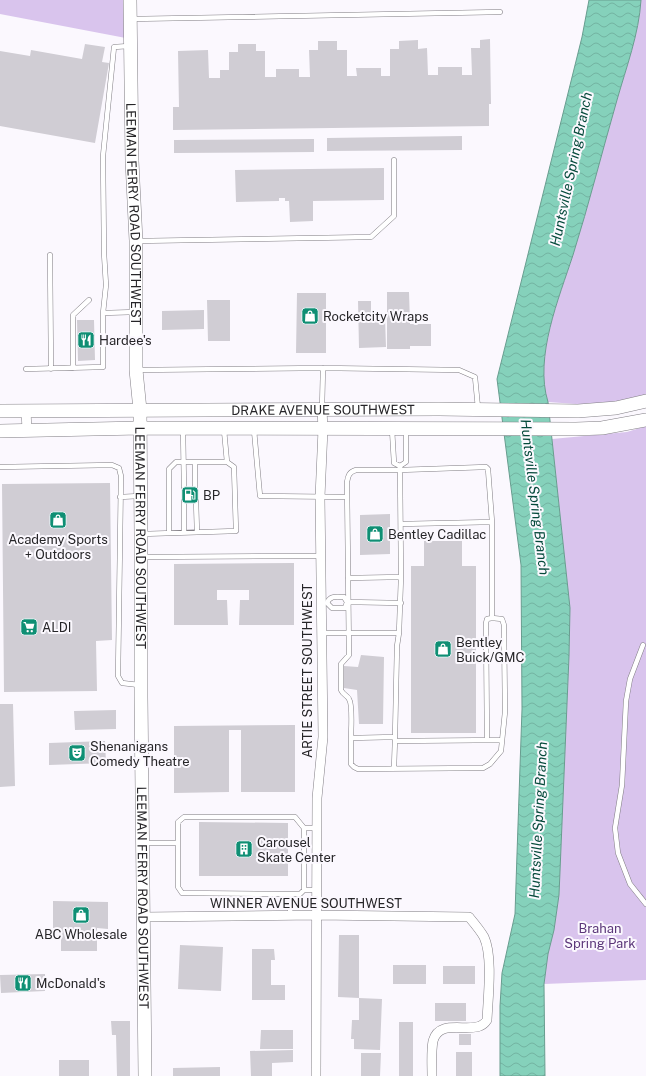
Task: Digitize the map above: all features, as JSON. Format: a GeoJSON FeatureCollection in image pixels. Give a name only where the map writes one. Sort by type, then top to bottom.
{"type":"FeatureCollection","features":[{"type":"Feature","properties":{"kind":"street","name":"LEEMAN FERRY ROAD SOUTHWEST"},"geometry":{"type":"LineString","coordinates":[[130,0],[132,154],[136,241],[136,370],[140,410],[144,1076]]}},
{"type":"Feature","properties":{"kind":"street","name":"DRAKE AVENUE SOUTHWEST"},"geometry":{"type":"LineString","coordinates":[[0,411],[552,411],[616,408],[646,401]]}},
{"type":"Feature","properties":{"kind":"street","name":"ARTIE STREET SOUTHWEST"},"geometry":{"type":"LineString","coordinates":[[316,1076],[317,798],[323,737],[322,633],[324,603],[320,556],[320,497],[323,428],[322,410]]}},
{"type":"Feature","properties":{"kind":"street"},"geometry":{"type":"LineString","coordinates":[[26,411],[27,430]]}},
{"type":"Feature","properties":{"kind":"street","name":"DRAKE AVENUE SOUTHWEST"},"geometry":{"type":"LineString","coordinates":[[0,430],[140,428],[556,429],[602,428],[646,420]]}},
{"type":"Feature","properties":{"kind":"street","name":"WINNER AVENUE SOUTHWEST"},"geometry":{"type":"LineString","coordinates":[[143,918],[290,915],[469,917],[484,936],[487,946],[489,958],[487,1020],[482,1026],[474,1028],[448,1027],[439,1032],[433,1041],[432,1076]]}},
{"type":"Feature","properties":{"kind":"lane"},"geometry":{"type":"LineString","coordinates":[[131,19],[500,12]]}},
{"type":"Feature","properties":{"kind":"lane"},"geometry":{"type":"LineString","coordinates":[[26,369],[103,368],[106,285],[104,253],[103,156],[114,47],[131,45]]}},
{"type":"Feature","properties":{"kind":"lane"},"geometry":{"type":"LineString","coordinates":[[136,241],[371,237],[394,216],[394,160]]}},
{"type":"Feature","properties":{"kind":"lane"},"geometry":{"type":"LineString","coordinates":[[50,255],[51,369]]}},
{"type":"Feature","properties":{"kind":"lane"},"geometry":{"type":"LineString","coordinates":[[73,368],[74,315],[90,300]]}},
{"type":"Feature","properties":{"kind":"lane"},"geometry":{"type":"LineString","coordinates":[[104,313],[136,312]]}},
{"type":"Feature","properties":{"kind":"lane"},"geometry":{"type":"LineString","coordinates":[[322,410],[323,368]]}},
{"type":"Feature","properties":{"kind":"lane"},"geometry":{"type":"LineString","coordinates":[[136,370],[323,368],[459,370],[475,377],[478,410]]}},
{"type":"Feature","properties":{"kind":"lane"},"geometry":{"type":"LineString","coordinates":[[183,428],[184,487]]}},
{"type":"Feature","properties":{"kind":"lane"},"geometry":{"type":"LineString","coordinates":[[224,428],[227,462]]}},
{"type":"Feature","properties":{"kind":"lane"},"geometry":{"type":"LineString","coordinates":[[254,428],[260,496],[347,497]]}},
{"type":"Feature","properties":{"kind":"lane"},"geometry":{"type":"LineString","coordinates":[[394,768],[397,646],[401,603],[400,468],[406,462],[406,428]]}},
{"type":"Feature","properties":{"kind":"lane"},"geometry":{"type":"LineString","coordinates":[[392,429],[394,463],[400,468]]}},
{"type":"Feature","properties":{"kind":"lane"},"geometry":{"type":"LineString","coordinates":[[141,534],[236,531],[234,467],[227,462],[176,462],[169,470],[169,533]]}},
{"type":"Feature","properties":{"kind":"lane"},"geometry":{"type":"LineString","coordinates":[[195,462],[196,487]]}},
{"type":"Feature","properties":{"kind":"lane"},"geometry":{"type":"LineString","coordinates":[[0,467],[112,465],[119,468],[121,476],[118,676],[122,683],[141,685]]}},
{"type":"Feature","properties":{"kind":"lane"},"geometry":{"type":"LineString","coordinates":[[487,740],[486,623],[489,618],[492,618],[502,619],[504,625],[505,712],[501,751],[496,758],[483,768],[358,769],[351,764],[350,702],[348,697],[342,694],[341,690],[341,664],[349,654],[346,482],[352,471],[400,468],[486,467],[488,469],[492,522],[492,618]]}},
{"type":"Feature","properties":{"kind":"lane"},"geometry":{"type":"LineString","coordinates":[[120,497],[140,496]]}},
{"type":"Feature","properties":{"kind":"lane"},"geometry":{"type":"LineString","coordinates":[[184,501],[184,532]]}},
{"type":"Feature","properties":{"kind":"lane"},"geometry":{"type":"LineString","coordinates":[[196,501],[196,532]]}},
{"type":"Feature","properties":{"kind":"lane"},"geometry":{"type":"LineString","coordinates":[[401,524],[492,522]]}},
{"type":"Feature","properties":{"kind":"lane"},"geometry":{"type":"LineString","coordinates":[[141,557],[320,556]]}},
{"type":"Feature","properties":{"kind":"lane"},"geometry":{"type":"LineString","coordinates":[[348,578],[401,577]]}},
{"type":"Feature","properties":{"kind":"lane"},"geometry":{"type":"LineString","coordinates":[[332,597],[344,597],[348,602],[345,608],[332,608],[324,603],[332,597]]}},
{"type":"Feature","properties":{"kind":"lane"},"geometry":{"type":"LineString","coordinates":[[348,602],[401,603]]}},
{"type":"Feature","properties":{"kind":"lane"},"geometry":{"type":"LineString","coordinates":[[322,633],[399,633]]}},
{"type":"Feature","properties":{"kind":"lane"},"geometry":{"type":"LineString","coordinates":[[643,645],[630,679],[626,701],[622,785],[616,828],[618,853],[630,884],[646,904]]}},
{"type":"Feature","properties":{"kind":"lane"},"geometry":{"type":"LineString","coordinates":[[351,738],[502,740]]}},
{"type":"Feature","properties":{"kind":"lane"},"geometry":{"type":"LineString","coordinates":[[304,890],[304,828],[296,817],[184,817],[178,822],[178,887],[182,894],[300,894],[304,890],[317,890]]}},
{"type":"Feature","properties":{"kind":"lane"},"geometry":{"type":"LineString","coordinates":[[304,828],[317,828]]}},
{"type":"Feature","properties":{"kind":"lane"},"geometry":{"type":"LineString","coordinates":[[142,842],[178,843]]}},
{"type":"Feature","properties":{"kind":"lane"},"geometry":{"type":"LineString","coordinates":[[290,915],[291,894]]}},
{"type":"Feature","properties":{"kind":"green space"},"geometry":{"type":"Polygon","coordinates":[[[0,0],[130,0],[131,39],[0,14],[0,0]]]}},
{"type":"Feature","properties":{"kind":"green space"},"geometry":{"type":"Polygon","coordinates":[[[641,0],[646,0],[646,395],[616,403],[576,404],[548,402],[544,385],[544,366],[550,328],[579,236],[632,51],[638,25],[641,0]]]}},
{"type":"Feature","properties":{"kind":"green space","name":"Brahan Spring Park"},"geometry":{"type":"Polygon","coordinates":[[[646,426],[646,980],[544,984],[559,895],[570,608],[552,439],[627,432],[646,426]]]}},
{"type":"Feature","properties":{"kind":"water","name":"Huntsville Spring Branch"},"geometry":{"type":"Polygon","coordinates":[[[589,0],[641,0],[638,25],[632,51],[579,236],[555,309],[546,347],[544,385],[548,402],[570,608],[559,895],[544,984],[545,1076],[500,1076],[500,1006],[502,973],[515,914],[522,709],[521,565],[497,379],[582,37],[589,0]]]}},
{"type":"Feature","properties":{"kind":"building"},"geometry":{"type":"Polygon","coordinates":[[[490,39],[491,104],[489,104],[489,126],[173,130],[173,107],[179,107],[178,51],[208,50],[209,78],[220,78],[220,70],[229,70],[229,52],[238,52],[238,44],[256,44],[256,51],[265,51],[265,77],[276,77],[276,69],[299,69],[299,77],[310,77],[309,50],[318,50],[318,41],[337,41],[337,50],[347,50],[347,76],[357,76],[356,68],[381,68],[381,76],[390,76],[390,49],[399,49],[399,41],[418,40],[418,49],[427,48],[428,75],[438,75],[438,67],[462,67],[462,75],[472,75],[471,48],[480,48],[480,40],[490,39]]]}},
{"type":"Feature","properties":{"kind":"building"},"geometry":{"type":"Polygon","coordinates":[[[85,44],[105,47],[102,62],[109,63],[95,143],[0,126],[0,51],[30,56],[31,50],[82,59],[85,44]]]}},
{"type":"Feature","properties":{"kind":"building"},"geometry":{"type":"Polygon","coordinates":[[[462,136],[462,150],[327,151],[327,138],[462,136]]]}},
{"type":"Feature","properties":{"kind":"building"},"geometry":{"type":"Polygon","coordinates":[[[314,139],[314,152],[174,153],[174,140],[314,139]]]}},
{"type":"Feature","properties":{"kind":"building"},"geometry":{"type":"Polygon","coordinates":[[[384,168],[384,200],[313,201],[313,221],[290,222],[289,201],[285,201],[285,198],[279,198],[279,201],[236,202],[235,170],[384,168]]]}},
{"type":"Feature","properties":{"kind":"building"},"geometry":{"type":"Polygon","coordinates":[[[387,292],[409,292],[410,324],[431,324],[431,346],[410,346],[410,349],[387,349],[387,292]]]}},
{"type":"Feature","properties":{"kind":"building"},"geometry":{"type":"Polygon","coordinates":[[[297,293],[326,293],[326,353],[296,353],[297,293]]]}},
{"type":"Feature","properties":{"kind":"building"},"geometry":{"type":"Polygon","coordinates":[[[207,300],[230,300],[230,341],[208,341],[207,300]]]}},
{"type":"Feature","properties":{"kind":"building"},"geometry":{"type":"Polygon","coordinates":[[[358,301],[371,301],[371,319],[385,318],[386,347],[359,348],[358,301]]]}},
{"type":"Feature","properties":{"kind":"building"},"geometry":{"type":"Polygon","coordinates":[[[204,310],[204,329],[162,330],[162,311],[204,310]]]}},
{"type":"Feature","properties":{"kind":"building","name":"Hardee's"},"geometry":{"type":"Polygon","coordinates":[[[77,320],[94,320],[95,360],[78,361],[77,320]]]}},
{"type":"Feature","properties":{"kind":"building"},"geometry":{"type":"Polygon","coordinates":[[[110,483],[112,640],[96,641],[97,691],[4,692],[2,484],[110,483]]]}},
{"type":"Feature","properties":{"kind":"building","name":"Bentley Cadillac"},"geometry":{"type":"Polygon","coordinates":[[[390,514],[390,554],[360,555],[360,515],[390,514]]]}},
{"type":"Feature","properties":{"kind":"building","name":"Bentley Buick/GMC"},"geometry":{"type":"Polygon","coordinates":[[[424,541],[462,541],[462,566],[476,566],[476,733],[411,733],[411,566],[424,566],[424,541]]]}},
{"type":"Feature","properties":{"kind":"building"},"geometry":{"type":"Polygon","coordinates":[[[294,563],[294,625],[239,625],[240,600],[249,600],[249,590],[217,590],[217,600],[227,600],[228,625],[174,625],[174,564],[294,563]]]}},
{"type":"Feature","properties":{"kind":"building"},"geometry":{"type":"Polygon","coordinates":[[[361,655],[384,657],[383,724],[359,724],[357,690],[344,688],[344,666],[358,667],[361,655]]]}},
{"type":"Feature","properties":{"kind":"building"},"geometry":{"type":"Polygon","coordinates":[[[0,704],[13,704],[15,786],[0,787],[0,704]]]}},
{"type":"Feature","properties":{"kind":"building"},"geometry":{"type":"Polygon","coordinates":[[[116,710],[116,729],[75,730],[74,711],[116,710]]]}},
{"type":"Feature","properties":{"kind":"building"},"geometry":{"type":"Polygon","coordinates":[[[295,725],[295,792],[241,792],[241,730],[229,730],[229,792],[174,793],[174,726],[295,725]]]}},
{"type":"Feature","properties":{"kind":"building","name":"Shenanigans Comedy Theatre"},"geometry":{"type":"Polygon","coordinates":[[[105,741],[106,763],[49,765],[49,743],[105,741]]]}},
{"type":"Feature","properties":{"kind":"building","name":"Carousel Skate Center"},"geometry":{"type":"Polygon","coordinates":[[[199,822],[288,823],[288,876],[199,876],[199,822]]]}},
{"type":"Feature","properties":{"kind":"building","name":"ABC Wholesale"},"geometry":{"type":"Polygon","coordinates":[[[53,901],[108,902],[108,929],[97,928],[97,951],[61,951],[61,928],[53,928],[53,901]]]}},
{"type":"Feature","properties":{"kind":"building"},"geometry":{"type":"Polygon","coordinates":[[[339,935],[359,935],[359,998],[338,997],[339,935]]]}},
{"type":"Feature","properties":{"kind":"building"},"geometry":{"type":"Polygon","coordinates":[[[180,945],[223,947],[221,991],[178,989],[180,945]]]}},
{"type":"Feature","properties":{"kind":"building"},"geometry":{"type":"Polygon","coordinates":[[[252,949],[274,949],[275,960],[271,960],[271,985],[285,985],[285,1000],[252,1000],[252,949]]]}},
{"type":"Feature","properties":{"kind":"building"},"geometry":{"type":"Polygon","coordinates":[[[393,965],[426,965],[426,984],[393,984],[393,965]]]}},
{"type":"Feature","properties":{"kind":"building"},"geometry":{"type":"Polygon","coordinates":[[[443,966],[475,966],[475,984],[443,984],[443,966]]]}},
{"type":"Feature","properties":{"kind":"building","name":"McDonald's"},"geometry":{"type":"Polygon","coordinates":[[[45,974],[45,991],[1,993],[0,975],[45,974]]]}},
{"type":"Feature","properties":{"kind":"building"},"geometry":{"type":"Polygon","coordinates":[[[359,998],[382,999],[380,1050],[354,1049],[354,1039],[351,1039],[352,1020],[359,1020],[359,998]]]}},
{"type":"Feature","properties":{"kind":"building"},"geometry":{"type":"Polygon","coordinates":[[[435,1003],[466,1003],[466,1021],[435,1021],[435,1003]]]}},
{"type":"Feature","properties":{"kind":"building"},"geometry":{"type":"Polygon","coordinates":[[[111,1021],[130,1021],[130,1076],[117,1076],[116,1035],[112,1035],[111,1021]]]}},
{"type":"Feature","properties":{"kind":"building"},"geometry":{"type":"Polygon","coordinates":[[[399,1022],[413,1022],[413,1076],[399,1076],[399,1022]]]}},
{"type":"Feature","properties":{"kind":"building"},"geometry":{"type":"Polygon","coordinates":[[[261,1030],[293,1030],[293,1049],[260,1049],[261,1030]]]}},
{"type":"Feature","properties":{"kind":"building"},"geometry":{"type":"Polygon","coordinates":[[[459,1034],[471,1034],[471,1045],[459,1045],[459,1034]]]}},
{"type":"Feature","properties":{"kind":"building"},"geometry":{"type":"Polygon","coordinates":[[[293,1050],[293,1062],[272,1063],[272,1076],[251,1076],[250,1051],[293,1050]]]}},
{"type":"Feature","properties":{"kind":"building"},"geometry":{"type":"Polygon","coordinates":[[[456,1052],[472,1052],[472,1076],[456,1076],[456,1052]]]}},
{"type":"Feature","properties":{"kind":"building"},"geometry":{"type":"Polygon","coordinates":[[[361,1053],[381,1053],[380,1076],[361,1076],[361,1053]]]}},
{"type":"Feature","properties":{"kind":"building"},"geometry":{"type":"Polygon","coordinates":[[[59,1060],[89,1060],[89,1076],[59,1076],[59,1060]]]}},
{"type":"Feature","properties":{"kind":"building"},"geometry":{"type":"Polygon","coordinates":[[[220,1067],[220,1076],[173,1076],[173,1068],[220,1067]]]}},
{"type":"Feature","properties":{"kind":"place","name":"Rocketcity Wraps"},"geometry":{"type":"Point","coordinates":[310,316]}},
{"type":"Feature","properties":{"kind":"place","name":"Hardee's"},"geometry":{"type":"Point","coordinates":[86,340]}},
{"type":"Feature","properties":{"kind":"place","name":"BP"},"geometry":{"type":"Point","coordinates":[190,495]}},
{"type":"Feature","properties":{"kind":"place","name":"Academy Sports + Outdoors"},"geometry":{"type":"Point","coordinates":[58,520]}},
{"type":"Feature","properties":{"kind":"place","name":"Bentley Cadillac"},"geometry":{"type":"Point","coordinates":[375,534]}},
{"type":"Feature","properties":{"kind":"place","name":"ALDI"},"geometry":{"type":"Point","coordinates":[29,627]}},
{"type":"Feature","properties":{"kind":"place","name":"Bentley Buick/GMC"},"geometry":{"type":"Point","coordinates":[443,649]}},
{"type":"Feature","properties":{"kind":"place","name":"Shenanigans Comedy Theatre"},"geometry":{"type":"Point","coordinates":[77,753]}},
{"type":"Feature","properties":{"kind":"place","name":"Carousel Skate Center"},"geometry":{"type":"Point","coordinates":[244,849]}},
{"type":"Feature","properties":{"kind":"place","name":"ABC Wholesale"},"geometry":{"type":"Point","coordinates":[81,915]}},
{"type":"Feature","properties":{"kind":"place","name":"McDonald's"},"geometry":{"type":"Point","coordinates":[23,983]}}]}
